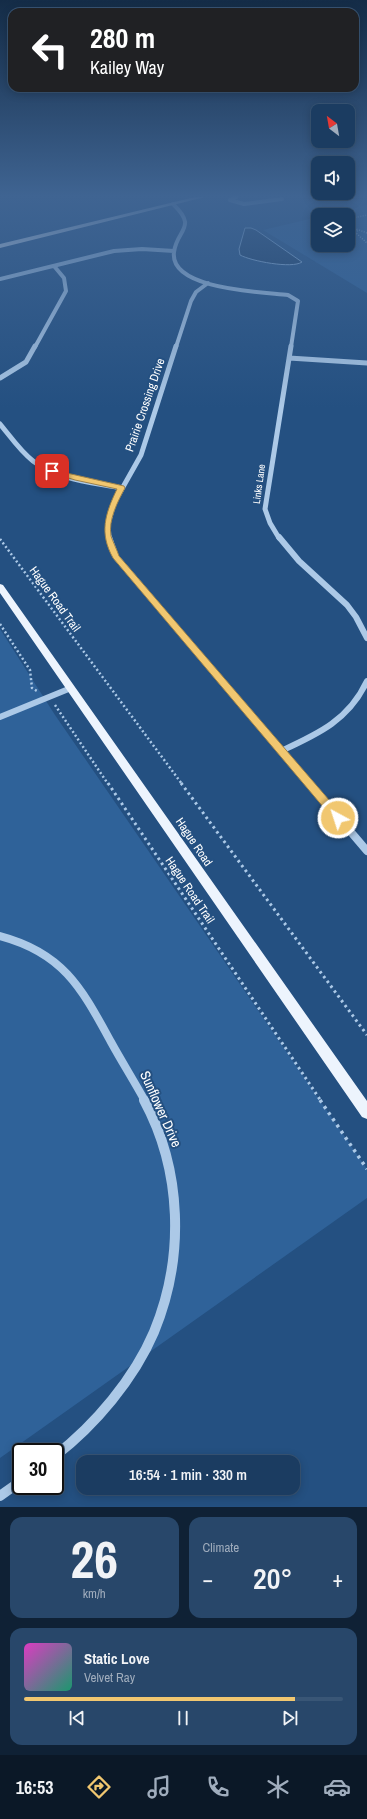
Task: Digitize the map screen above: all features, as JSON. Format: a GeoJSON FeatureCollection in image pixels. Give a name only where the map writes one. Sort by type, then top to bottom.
{"type":"FeatureCollection","features":[{"type":"Feature","properties":{"kind":"main road","name":"Hague Road"},"geometry":{"type":"LineString","coordinates":[[0,586],[367,1112]]}},
{"type":"Feature","properties":{"kind":"street"},"geometry":{"type":"LineString","coordinates":[[0,279],[48,267]]}},
{"type":"Feature","properties":{"kind":"street"},"geometry":{"type":"LineString","coordinates":[[0,378],[26,362],[64,296],[66,286],[64,278],[55,267]]}},
{"type":"Feature","properties":{"kind":"street"},"geometry":{"type":"LineString","coordinates":[[179,267],[189,275],[208,283]]}},
{"type":"Feature","properties":{"kind":"street","name":"Links Lane"},"geometry":{"type":"LineString","coordinates":[[208,283],[295,298],[298,301],[265,499],[267,518],[272,530],[289,550],[347,605],[356,617],[367,638]]}},
{"type":"Feature","properties":{"kind":"street","name":"Prairie Crossing Drive"},"geometry":{"type":"LineString","coordinates":[[208,283],[196,292],[191,301],[141,455],[121,488],[114,503],[108,524],[108,535],[116,557],[367,851]]}},
{"type":"Feature","properties":{"kind":"street"},"geometry":{"type":"LineString","coordinates":[[289,358],[367,363]]}},
{"type":"Feature","properties":{"kind":"street"},"geometry":{"type":"LineString","coordinates":[[0,424],[28,457],[43,467],[63,475],[121,488]]}},
{"type":"Feature","properties":{"kind":"street"},"geometry":{"type":"LineString","coordinates":[[281,751],[318,733],[340,719],[354,704],[364,689],[367,680]]}},
{"type":"Feature","properties":{"kind":"street"},"geometry":{"type":"LineString","coordinates":[[0,717],[71,688]]}},
{"type":"Feature","properties":{"kind":"street","name":"Sunflower Drive"},"geometry":{"type":"LineString","coordinates":[[0,936],[25,944],[39,951],[66,973],[86,996],[151,1116],[162,1140],[170,1167],[174,1194],[176,1227],[169,1280],[156,1328],[132,1372],[99,1417],[64,1450]]}},
{"type":"Feature","properties":{"kind":"street"},"geometry":{"type":"LineString","coordinates":[[0,1496],[12,1487]]}},
{"type":"Feature","properties":{"kind":"path","name":"Hague Road Trail"},"geometry":{"type":"LineString","coordinates":[[0,539],[367,1036]]}},
{"type":"Feature","properties":{"kind":"path","name":"Hague Road Trail"},"geometry":{"type":"LineString","coordinates":[[0,624],[30,670],[32,688],[50,697],[367,1169]]}},
{"type":"Feature","properties":{"kind":"shaded area"},"geometry":{"type":"Polygon","coordinates":[[[325,267],[367,267],[367,293],[325,267]]]}},
{"type":"Feature","properties":{"kind":"shaded area"},"geometry":{"type":"Polygon","coordinates":[[[0,629],[55,715],[367,1169],[367,1198],[21,1443],[12,1443],[12,1449],[0,1458],[0,629]]]}},
{"type":"Feature","properties":{"kind":"route"},"geometry":{"type":"LineString","coordinates":[[52,471],[75,478],[121,488],[114,503],[108,524],[108,535],[116,557],[338,818]]}}]}
